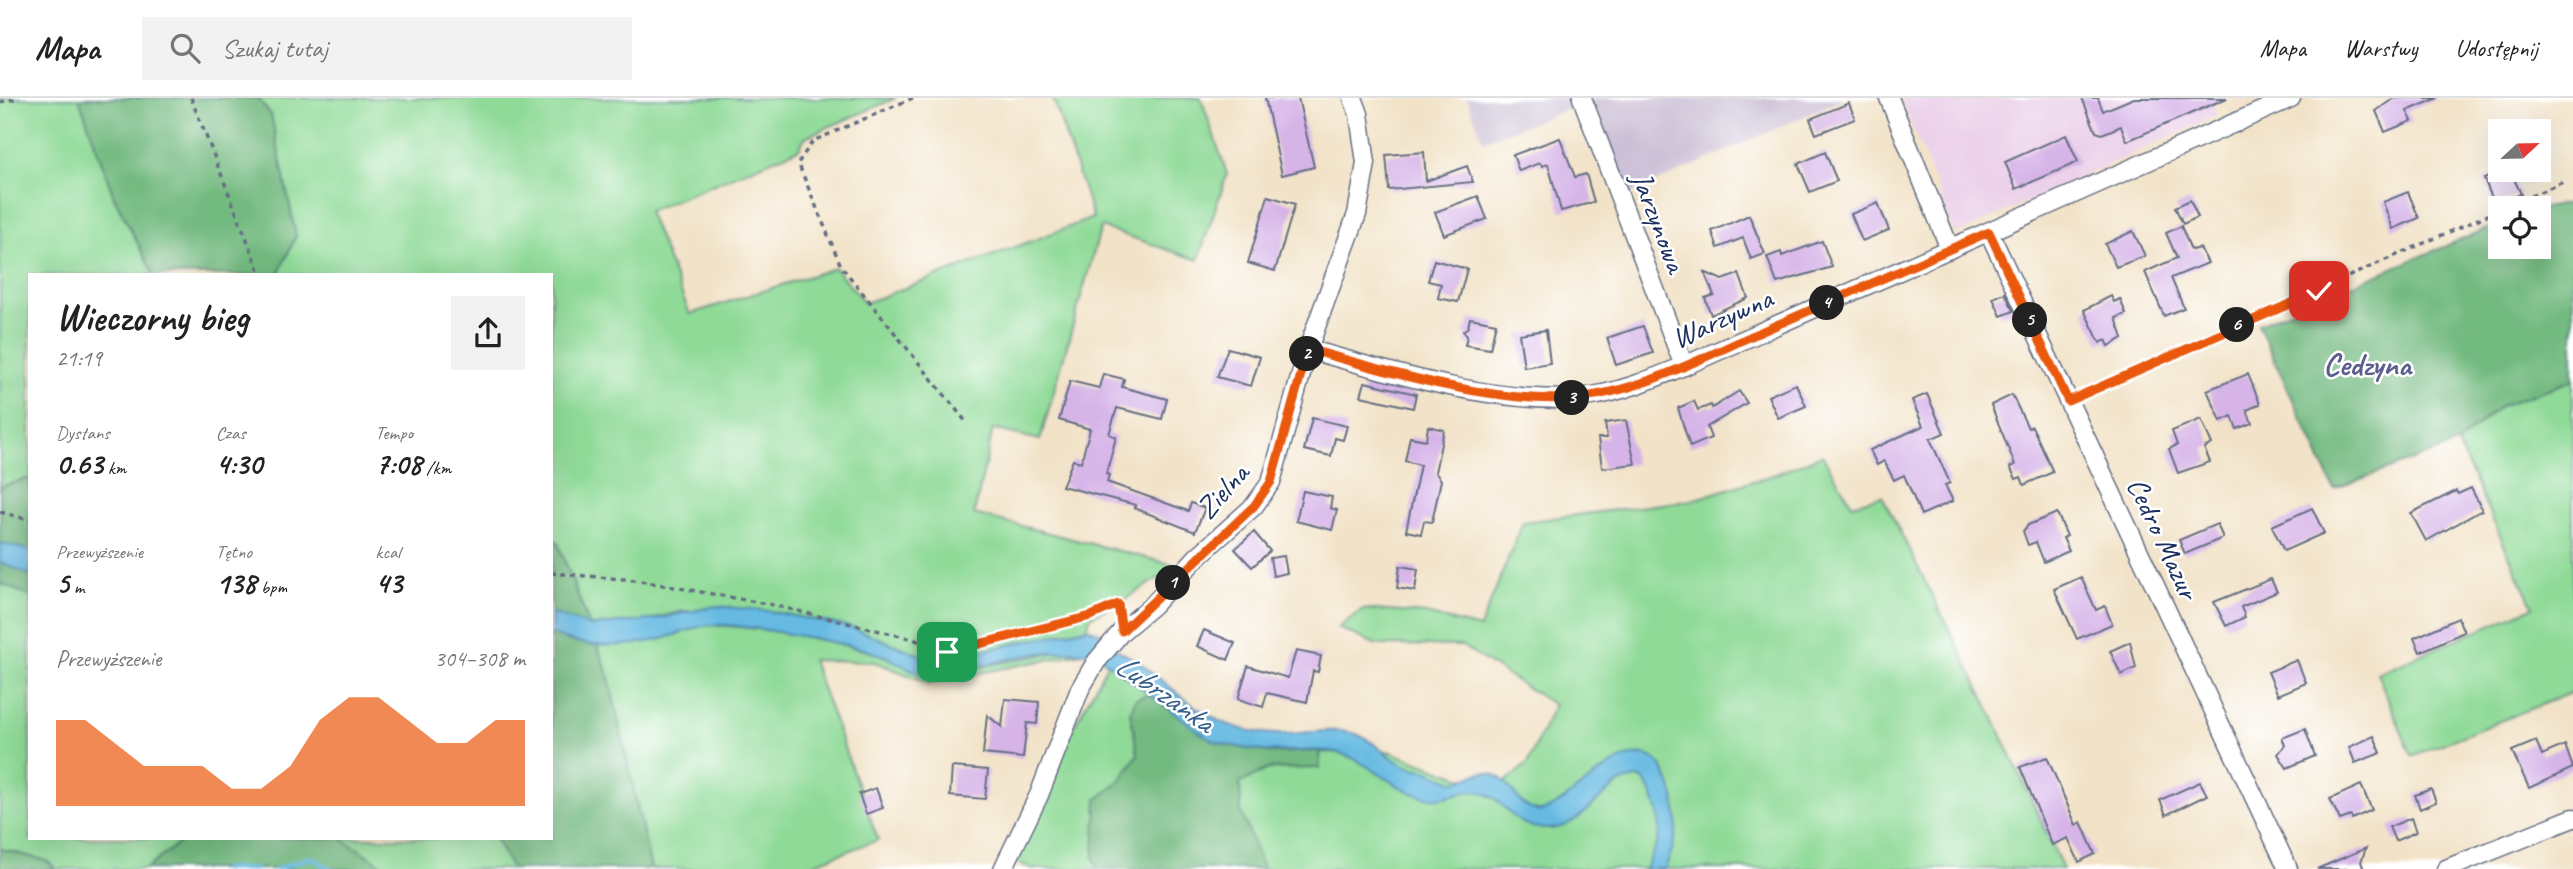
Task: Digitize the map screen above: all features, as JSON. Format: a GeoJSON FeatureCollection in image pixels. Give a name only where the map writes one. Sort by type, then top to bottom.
{"type":"FeatureCollection","features":[{"type":"Feature","properties":{"kind":"street","name":"Zielna"},"geometry":{"type":"LineString","coordinates":[[1003,869],[1038,795],[1080,689],[1096,662],[1120,634],[1254,506],[1271,482],[1308,349],[1357,214],[1366,163],[1359,114],[1353,98]]}},
{"type":"Feature","properties":{"kind":"street","name":"Jarzynowa"},"geometry":{"type":"LineString","coordinates":[[1582,98],[1684,366]]}},
{"type":"Feature","properties":{"kind":"street"},"geometry":{"type":"LineString","coordinates":[[1889,98],[1950,249]]}},
{"type":"Feature","properties":{"kind":"street","name":"Warzywna"},"geometry":{"type":"LineString","coordinates":[[1308,349],[1376,369],[1471,390],[1553,399],[1621,390],[1684,366],[2291,98]]}},
{"type":"Feature","properties":{"kind":"street","name":"Cedro Mazur"},"geometry":{"type":"LineString","coordinates":[[1989,232],[2288,869]]}},
{"type":"Feature","properties":{"kind":"street"},"geometry":{"type":"LineString","coordinates":[[2446,869],[2573,818]]}},
{"type":"Feature","properties":{"kind":"path"},"geometry":{"type":"LineString","coordinates":[[0,102],[20,98]]}},
{"type":"Feature","properties":{"kind":"path"},"geometry":{"type":"LineString","coordinates":[[191,98],[260,273]]}},
{"type":"Feature","properties":{"kind":"path"},"geometry":{"type":"LineString","coordinates":[[913,98],[813,141],[798,163],[841,266],[967,423]]}},
{"type":"Feature","properties":{"kind":"path"},"geometry":{"type":"LineString","coordinates":[[2531,196],[2565,181]]}},
{"type":"Feature","properties":{"kind":"path"},"geometry":{"type":"LineString","coordinates":[[2068,401],[2488,215]]}},
{"type":"Feature","properties":{"kind":"path"},"geometry":{"type":"LineString","coordinates":[[0,512],[28,519]]}},
{"type":"Feature","properties":{"kind":"path"},"geometry":{"type":"LineString","coordinates":[[553,573],[635,580],[773,605],[913,639],[947,652],[1091,616],[1118,604],[1120,634]]}},
{"type":"Feature","properties":{"kind":"shaded area"},"geometry":{"type":"Polygon","coordinates":[[[1467,98],[1576,98],[1579,105],[1483,141],[1467,98]]]}},
{"type":"Feature","properties":{"kind":"shaded area"},"geometry":{"type":"Polygon","coordinates":[[[1591,98],[1844,98],[1628,195],[1591,98]]]}},
{"type":"Feature","properties":{"kind":"shaded area"},"geometry":{"type":"Polygon","coordinates":[[[1901,98],[2210,98],[2217,115],[1956,234],[1901,98]]]}},
{"type":"Feature","properties":{"kind":"green space"},"geometry":{"type":"Polygon","coordinates":[[[0,98],[79,98],[114,197],[153,273],[28,273],[28,479],[0,487],[0,98]]]}},
{"type":"Feature","properties":{"kind":"green space"},"geometry":{"type":"Polygon","coordinates":[[[79,98],[257,98],[271,115],[296,236],[279,273],[153,273],[114,197],[79,98]]]}},
{"type":"Feature","properties":{"kind":"green space"},"geometry":{"type":"Polygon","coordinates":[[[257,98],[896,98],[805,137],[799,149],[648,211],[690,314],[835,268],[865,303],[1093,218],[1053,98],[1201,98],[1227,174],[1198,260],[1101,227],[1040,440],[993,429],[974,514],[1178,566],[1117,604],[1091,616],[1087,628],[935,661],[850,627],[769,611],[682,611],[650,620],[590,626],[557,541],[553,540],[553,273],[279,273],[296,236],[271,115],[257,98]]]}},
{"type":"Feature","properties":{"kind":"green space"},"geometry":{"type":"Polygon","coordinates":[[[2573,202],[2573,380],[2500,406],[2457,444],[2334,489],[2258,324],[2488,228],[2488,259],[2551,259],[2551,207],[2573,202]]]}},
{"type":"Feature","properties":{"kind":"green space"},"geometry":{"type":"Polygon","coordinates":[[[2573,380],[2573,692],[2412,756],[2377,673],[2533,607],[2457,443],[2500,406],[2573,380]]]}},
{"type":"Feature","properties":{"kind":"green space"},"geometry":{"type":"Polygon","coordinates":[[[1822,455],[1852,504],[1882,496],[1991,712],[2063,869],[1033,869],[1012,860],[1049,795],[1066,742],[1108,663],[1201,733],[1298,753],[1388,751],[1496,790],[1528,763],[1554,705],[1462,646],[1377,645],[1338,628],[1363,609],[1426,614],[1480,628],[1523,522],[1692,500],[1776,474],[1822,455]]]}},
{"type":"Feature","properties":{"kind":"green space"},"geometry":{"type":"Polygon","coordinates":[[[28,479],[28,595],[0,583],[0,487],[28,479]]]}},
{"type":"Feature","properties":{"kind":"green space"},"geometry":{"type":"Polygon","coordinates":[[[553,540],[557,541],[608,674],[651,869],[512,869],[496,840],[553,840],[553,540]]]}},
{"type":"Feature","properties":{"kind":"green space"},"geometry":{"type":"Polygon","coordinates":[[[0,583],[28,595],[28,840],[182,840],[146,869],[56,869],[47,861],[0,849],[0,583]]]}},
{"type":"Feature","properties":{"kind":"green space"},"geometry":{"type":"Polygon","coordinates":[[[708,625],[772,631],[837,643],[878,654],[932,677],[1056,652],[1087,652],[928,683],[875,662],[812,660],[878,840],[799,869],[651,869],[608,674],[595,640],[708,625]]]}},
{"type":"Feature","properties":{"kind":"green space"},"geometry":{"type":"Polygon","coordinates":[[[1149,694],[1213,740],[1273,753],[1319,751],[1320,768],[1268,769],[1240,783],[1241,812],[1263,869],[1098,869],[1094,858],[1097,799],[1119,782],[1138,754],[1130,712],[1136,699],[1149,694]]]}},
{"type":"Feature","properties":{"kind":"green space"},"geometry":{"type":"Polygon","coordinates":[[[182,840],[343,840],[389,869],[146,869],[182,840]]]}},
{"type":"Feature","properties":{"kind":"green space"},"geometry":{"type":"Polygon","coordinates":[[[343,840],[496,840],[512,869],[389,869],[343,840]]]}},
{"type":"Feature","properties":{"kind":"green space"},"geometry":{"type":"Polygon","coordinates":[[[0,849],[47,861],[56,869],[0,869],[0,849]]]}},
{"type":"Feature","properties":{"kind":"water"},"geometry":{"type":"Polygon","coordinates":[[[0,543],[28,550],[28,574],[0,562],[0,543]]]}},
{"type":"Feature","properties":{"kind":"water","name":"Lubrzanka"},"geometry":{"type":"Polygon","coordinates":[[[716,606],[769,611],[850,627],[935,661],[1087,628],[1099,632],[1111,646],[1140,663],[1187,701],[1218,720],[1255,732],[1287,734],[1337,731],[1356,734],[1404,765],[1449,780],[1459,781],[1476,774],[1489,773],[1503,780],[1523,804],[1537,811],[1565,799],[1620,760],[1637,755],[1653,758],[1671,785],[1677,824],[1674,841],[1665,869],[1645,869],[1659,837],[1660,823],[1650,790],[1642,778],[1629,779],[1617,785],[1574,821],[1562,827],[1535,828],[1517,819],[1489,795],[1468,791],[1443,798],[1430,798],[1404,789],[1348,756],[1335,752],[1266,751],[1215,741],[1095,654],[1076,651],[1035,654],[932,677],[870,651],[743,627],[709,625],[662,639],[606,646],[578,643],[553,635],[553,614],[590,626],[650,620],[716,606]]]}},
{"type":"Feature","properties":{"kind":"building"},"geometry":{"type":"Polygon","coordinates":[[[1265,98],[1298,98],[1314,167],[1282,175],[1265,98]]]}},
{"type":"Feature","properties":{"kind":"building"},"geometry":{"type":"Polygon","coordinates":[[[2082,98],[2098,98],[2103,111],[2134,98],[2227,98],[2127,141],[2121,126],[2102,134],[2096,132],[2082,98]]]}},
{"type":"Feature","properties":{"kind":"building"},"geometry":{"type":"Polygon","coordinates":[[[2394,98],[2438,98],[2407,111],[2412,121],[2385,132],[2376,111],[2394,98]]]}},
{"type":"Feature","properties":{"kind":"building"},"geometry":{"type":"Polygon","coordinates":[[[1849,103],[1855,119],[1816,134],[1810,119],[1849,103]]]}},
{"type":"Feature","properties":{"kind":"building"},"geometry":{"type":"Polygon","coordinates":[[[2066,135],[2078,162],[2016,189],[2005,162],[2066,135]]]}},
{"type":"Feature","properties":{"kind":"building"},"geometry":{"type":"Polygon","coordinates":[[[1560,138],[1575,177],[1586,174],[1594,202],[1561,211],[1548,164],[1542,166],[1540,163],[1519,171],[1513,155],[1560,138]]]}},
{"type":"Feature","properties":{"kind":"building"},"geometry":{"type":"Polygon","coordinates":[[[1424,152],[1426,181],[1467,166],[1473,182],[1389,190],[1386,155],[1424,152]]]}},
{"type":"Feature","properties":{"kind":"building"},"geometry":{"type":"Polygon","coordinates":[[[1825,152],[1837,181],[1810,192],[1798,164],[1825,152]]]}},
{"type":"Feature","properties":{"kind":"building"},"geometry":{"type":"Polygon","coordinates":[[[2488,177],[2488,182],[2516,182],[2521,194],[2491,196],[2484,179],[2488,177]]]}},
{"type":"Feature","properties":{"kind":"building"},"geometry":{"type":"Polygon","coordinates":[[[2408,192],[2419,218],[2393,229],[2383,202],[2408,192]]]}},
{"type":"Feature","properties":{"kind":"building"},"geometry":{"type":"Polygon","coordinates":[[[1268,196],[1295,204],[1275,271],[1248,263],[1268,196]]]}},
{"type":"Feature","properties":{"kind":"building"},"geometry":{"type":"Polygon","coordinates":[[[1478,196],[1487,219],[1444,235],[1435,212],[1478,196]]]}},
{"type":"Feature","properties":{"kind":"building"},"geometry":{"type":"Polygon","coordinates":[[[2190,200],[2198,217],[2183,224],[2175,207],[2190,200]]]}},
{"type":"Feature","properties":{"kind":"building"},"geometry":{"type":"Polygon","coordinates":[[[1878,203],[1889,230],[1862,241],[1851,214],[1878,203]]]}},
{"type":"Feature","properties":{"kind":"building"},"geometry":{"type":"Polygon","coordinates":[[[1749,215],[1765,254],[1751,259],[1743,238],[1718,248],[1712,231],[1749,215]]]}},
{"type":"Feature","properties":{"kind":"building"},"geometry":{"type":"Polygon","coordinates":[[[2181,226],[2191,250],[2200,248],[2208,263],[2171,278],[2184,308],[2164,316],[2145,272],[2177,258],[2166,233],[2181,226]]]}},
{"type":"Feature","properties":{"kind":"building"},"geometry":{"type":"Polygon","coordinates":[[[2133,231],[2145,256],[2116,267],[2105,244],[2133,231]]]}},
{"type":"Feature","properties":{"kind":"building"},"geometry":{"type":"Polygon","coordinates":[[[1822,241],[1832,267],[1777,283],[1767,257],[1781,252],[1782,256],[1822,241]]]}},
{"type":"Feature","properties":{"kind":"building"},"geometry":{"type":"Polygon","coordinates":[[[1434,260],[1467,269],[1458,302],[1438,298],[1441,284],[1428,281],[1434,260]]]}},
{"type":"Feature","properties":{"kind":"building"},"geometry":{"type":"Polygon","coordinates":[[[1704,272],[1722,280],[1739,274],[1748,298],[1711,315],[1705,298],[1714,295],[1704,272]]]}},
{"type":"Feature","properties":{"kind":"building"},"geometry":{"type":"Polygon","coordinates":[[[2005,293],[2014,311],[2001,316],[1993,298],[2005,293]]]}},
{"type":"Feature","properties":{"kind":"building"},"geometry":{"type":"Polygon","coordinates":[[[2111,296],[2114,302],[2120,299],[2126,314],[2116,318],[2123,338],[2109,346],[2106,340],[2100,343],[2084,310],[2111,296]]]}},
{"type":"Feature","properties":{"kind":"building"},"geometry":{"type":"Polygon","coordinates":[[[1470,318],[1496,323],[1490,349],[1465,345],[1467,336],[1463,331],[1468,327],[1470,318]]]}},
{"type":"Feature","properties":{"kind":"building"},"geometry":{"type":"Polygon","coordinates":[[[1643,326],[1653,353],[1616,365],[1607,338],[1643,326]]]}},
{"type":"Feature","properties":{"kind":"building"},"geometry":{"type":"Polygon","coordinates":[[[1546,330],[1550,363],[1524,367],[1519,334],[1546,330]]]}},
{"type":"Feature","properties":{"kind":"building"},"geometry":{"type":"Polygon","coordinates":[[[1228,348],[1260,357],[1251,386],[1217,377],[1228,348]]]}},
{"type":"Feature","properties":{"kind":"building"},"geometry":{"type":"Polygon","coordinates":[[[1103,374],[1124,379],[1122,387],[1167,399],[1162,419],[1117,408],[1109,434],[1116,437],[1106,474],[1109,475],[1107,482],[1188,511],[1191,503],[1205,508],[1195,532],[1134,508],[1136,505],[1062,486],[1073,460],[1081,462],[1090,429],[1059,420],[1070,381],[1099,388],[1103,374]]]}},
{"type":"Feature","properties":{"kind":"building"},"geometry":{"type":"Polygon","coordinates":[[[2248,374],[2260,404],[2247,410],[2252,423],[2237,429],[2232,416],[2221,421],[2207,390],[2248,374]]]}},
{"type":"Feature","properties":{"kind":"building"},"geometry":{"type":"Polygon","coordinates":[[[1365,382],[1416,394],[1413,408],[1361,396],[1365,382]]]}},
{"type":"Feature","properties":{"kind":"building"},"geometry":{"type":"Polygon","coordinates":[[[1796,384],[1806,406],[1778,418],[1768,396],[1796,384]]]}},
{"type":"Feature","properties":{"kind":"building"},"geometry":{"type":"Polygon","coordinates":[[[1739,391],[1747,403],[1707,427],[1711,438],[1690,447],[1678,408],[1694,401],[1698,410],[1711,405],[1712,408],[1739,391]]]}},
{"type":"Feature","properties":{"kind":"building"},"geometry":{"type":"Polygon","coordinates":[[[1927,394],[1944,433],[1930,439],[1950,483],[1945,485],[1953,501],[1921,515],[1904,475],[1894,480],[1884,461],[1877,465],[1870,450],[1923,426],[1912,400],[1927,394]]]}},
{"type":"Feature","properties":{"kind":"building"},"geometry":{"type":"Polygon","coordinates":[[[2012,395],[2028,428],[2032,426],[2053,472],[2024,485],[2021,477],[2016,479],[2010,467],[2015,465],[1991,405],[2012,395]]]}},
{"type":"Feature","properties":{"kind":"building"},"geometry":{"type":"Polygon","coordinates":[[[1312,418],[1347,426],[1343,440],[1335,438],[1331,456],[1304,450],[1312,418]]]}},
{"type":"Feature","properties":{"kind":"building"},"geometry":{"type":"Polygon","coordinates":[[[2201,419],[2212,444],[2204,448],[2210,462],[2178,473],[2169,449],[2177,445],[2172,431],[2201,419]]]}},
{"type":"Feature","properties":{"kind":"building"},"geometry":{"type":"Polygon","coordinates":[[[1626,420],[1635,464],[1602,468],[1598,438],[1607,438],[1605,423],[1626,420]]]}},
{"type":"Feature","properties":{"kind":"building"},"geometry":{"type":"Polygon","coordinates":[[[1428,426],[1444,430],[1435,472],[1441,480],[1432,522],[1424,521],[1421,534],[1406,531],[1420,465],[1405,461],[1410,437],[1426,440],[1428,426]]]}},
{"type":"Feature","properties":{"kind":"building"},"geometry":{"type":"Polygon","coordinates":[[[2471,488],[2482,510],[2426,541],[2411,513],[2456,491],[2458,494],[2471,488]]]}},
{"type":"Feature","properties":{"kind":"building"},"geometry":{"type":"Polygon","coordinates":[[[1303,491],[1332,497],[1330,508],[1337,510],[1332,530],[1296,521],[1303,491]]]}},
{"type":"Feature","properties":{"kind":"building"},"geometry":{"type":"Polygon","coordinates":[[[2312,508],[2324,533],[2284,551],[2272,526],[2312,508]]]}},
{"type":"Feature","properties":{"kind":"building"},"geometry":{"type":"Polygon","coordinates":[[[2057,513],[2067,536],[2063,538],[2069,551],[2044,562],[2036,542],[2028,545],[2023,531],[2028,525],[2057,513]]]}},
{"type":"Feature","properties":{"kind":"building"},"geometry":{"type":"Polygon","coordinates":[[[2217,524],[2223,538],[2185,554],[2179,540],[2217,524]]]}},
{"type":"Feature","properties":{"kind":"building"},"geometry":{"type":"Polygon","coordinates":[[[1254,532],[1270,551],[1252,567],[1235,549],[1254,532]]]}},
{"type":"Feature","properties":{"kind":"building"},"geometry":{"type":"Polygon","coordinates":[[[1284,556],[1287,573],[1273,576],[1270,558],[1284,556]]]}},
{"type":"Feature","properties":{"kind":"building"},"geometry":{"type":"Polygon","coordinates":[[[1400,566],[1418,569],[1415,591],[1397,588],[1400,566]]]}},
{"type":"Feature","properties":{"kind":"building"},"geometry":{"type":"Polygon","coordinates":[[[2081,577],[2096,610],[2105,606],[2112,624],[2077,639],[2054,589],[2081,577]]]}},
{"type":"Feature","properties":{"kind":"building"},"geometry":{"type":"Polygon","coordinates":[[[2271,579],[2277,592],[2241,607],[2245,617],[2226,626],[2214,602],[2271,579]]]}},
{"type":"Feature","properties":{"kind":"building"},"geometry":{"type":"Polygon","coordinates":[[[2458,618],[2464,632],[2420,652],[2414,638],[2458,618]]]}},
{"type":"Feature","properties":{"kind":"building"},"geometry":{"type":"Polygon","coordinates":[[[1204,630],[1235,643],[1228,660],[1197,646],[1204,630]]]}},
{"type":"Feature","properties":{"kind":"building"},"geometry":{"type":"Polygon","coordinates":[[[2130,642],[2136,668],[2121,675],[2110,651],[2130,642]]]}},
{"type":"Feature","properties":{"kind":"building"},"geometry":{"type":"Polygon","coordinates":[[[1296,651],[1321,656],[1318,672],[1313,671],[1307,702],[1267,693],[1263,707],[1238,699],[1248,666],[1288,678],[1296,651]]]}},
{"type":"Feature","properties":{"kind":"building"},"geometry":{"type":"Polygon","coordinates":[[[2297,660],[2306,683],[2278,695],[2268,672],[2297,660]]]}},
{"type":"Feature","properties":{"kind":"building"},"geometry":{"type":"Polygon","coordinates":[[[1005,699],[1039,702],[1037,724],[1027,723],[1023,758],[983,754],[987,715],[1002,727],[1005,699]]]}},
{"type":"Feature","properties":{"kind":"building"},"geometry":{"type":"Polygon","coordinates":[[[2305,729],[2315,756],[2287,768],[2278,754],[2285,745],[2282,738],[2305,729]]]}},
{"type":"Feature","properties":{"kind":"building"},"geometry":{"type":"Polygon","coordinates":[[[2374,736],[2381,753],[2355,763],[2349,747],[2374,736]]]}},
{"type":"Feature","properties":{"kind":"building"},"geometry":{"type":"Polygon","coordinates":[[[2536,741],[2542,755],[2565,745],[2573,768],[2529,788],[2512,751],[2536,741]]]}},
{"type":"Feature","properties":{"kind":"building"},"geometry":{"type":"Polygon","coordinates":[[[2047,757],[2076,825],[2081,822],[2095,854],[2079,862],[2068,838],[2052,845],[2020,767],[2047,757]]]}},
{"type":"Feature","properties":{"kind":"building"},"geometry":{"type":"Polygon","coordinates":[[[952,767],[988,770],[985,799],[950,796],[952,767]]]}},
{"type":"Feature","properties":{"kind":"building"},"geometry":{"type":"Polygon","coordinates":[[[2200,782],[2207,795],[2166,815],[2160,800],[2200,782]]]}},
{"type":"Feature","properties":{"kind":"building"},"geometry":{"type":"Polygon","coordinates":[[[2361,785],[2372,810],[2352,819],[2351,816],[2340,820],[2330,799],[2361,785]]]}},
{"type":"Feature","properties":{"kind":"building"},"geometry":{"type":"Polygon","coordinates":[[[876,788],[883,808],[866,814],[859,794],[876,788]]]}},
{"type":"Feature","properties":{"kind":"building"},"geometry":{"type":"Polygon","coordinates":[[[2431,789],[2436,802],[2420,809],[2415,795],[2431,789]]]}},
{"type":"Feature","properties":{"kind":"building"},"geometry":{"type":"Polygon","coordinates":[[[2411,818],[2416,832],[2395,841],[2389,827],[2411,818]]]}},
{"type":"Feature","properties":{"kind":"building"},"geometry":{"type":"Polygon","coordinates":[[[2366,848],[2361,862],[2364,869],[2317,869],[2366,848]]]}},
{"type":"Feature","properties":{"kind":"waterway"},"geometry":{"type":"LineString","coordinates":[[277,869],[311,857],[330,869]]}},
{"type":"Feature","properties":{"kind":"waterway"},"geometry":{"type":"LineString","coordinates":[[223,869],[255,869]]}},
{"type":"Feature","properties":{"kind":"district","name":"Cedzyna"},"geometry":{"type":"Point","coordinates":[2367,364]}},
{"type":"Feature","properties":{"kind":"route"},"geometry":{"type":"LineString","coordinates":[[947,652],[1091,616],[1118,604],[1122,631],[1153,605],[1197,556],[1254,506],[1271,482],[1308,349],[1376,369],[1471,390],[1553,399],[1592,396],[1621,390],[1684,366],[1989,232],[2068,401],[2319,291]]}}]}
